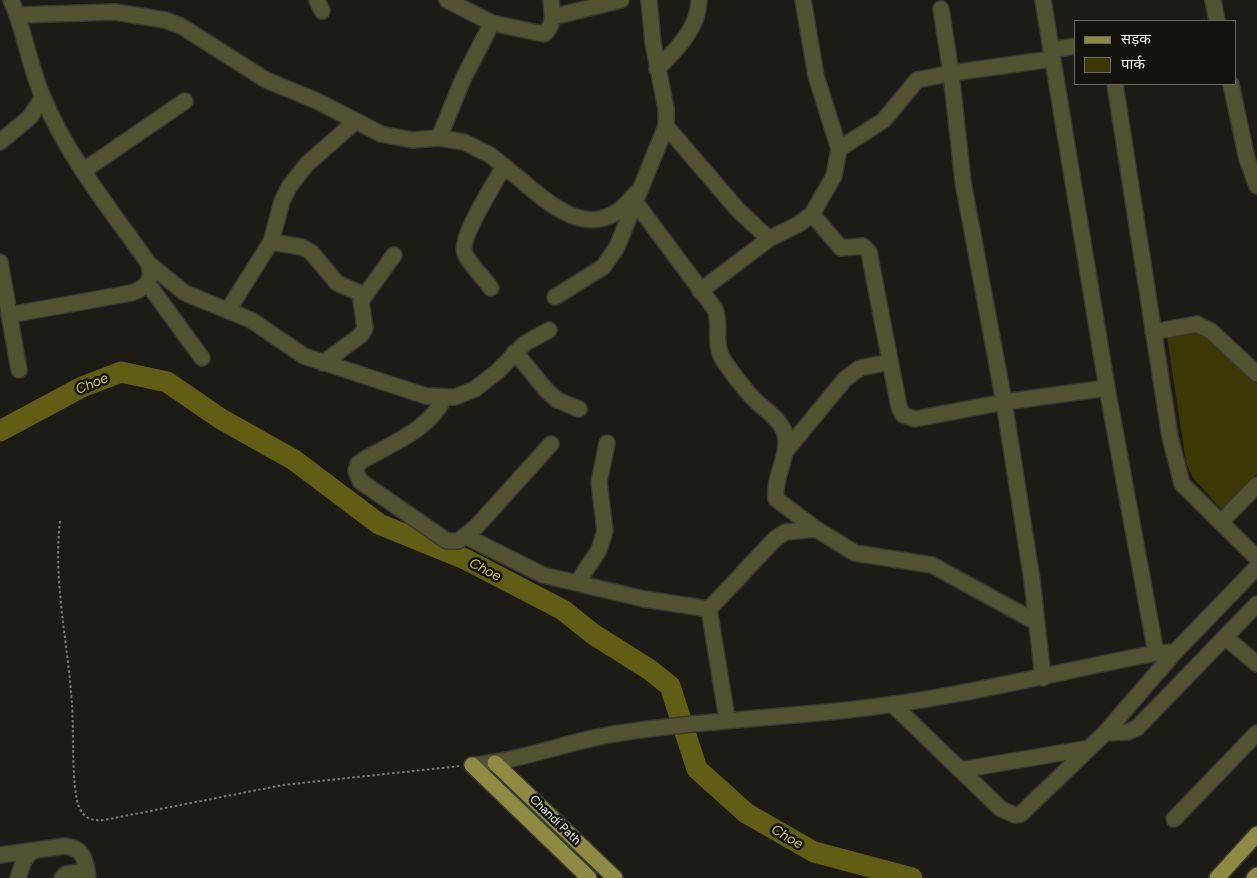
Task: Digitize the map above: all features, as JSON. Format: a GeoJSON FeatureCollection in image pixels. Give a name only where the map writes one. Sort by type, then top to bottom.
{"type":"FeatureCollection","features":[{"type":"Feature","properties":{"kind":"main road","name":"Chandi Path"},"geometry":{"type":"LineString","coordinates":[[495,763],[615,878]]}},
{"type":"Feature","properties":{"kind":"main road","name":"Chandi Path"},"geometry":{"type":"LineString","coordinates":[[472,765],[589,878]]}},
{"type":"Feature","properties":{"kind":"main road"},"geometry":{"type":"LineString","coordinates":[[1217,878],[1257,834]]}},
{"type":"Feature","properties":{"kind":"main road"},"geometry":{"type":"LineString","coordinates":[[1254,878],[1257,875]]}},
{"type":"Feature","properties":{"kind":"street"},"geometry":{"type":"LineString","coordinates":[[10,0],[17,15],[43,98],[56,127],[83,171],[149,264],[185,293],[251,320],[304,356],[323,364],[426,396],[444,398],[475,389],[498,371],[524,344],[548,330]]}},
{"type":"Feature","properties":{"kind":"street"},"geometry":{"type":"LineString","coordinates":[[447,0],[492,22],[544,34],[550,29],[553,17],[551,0]]}},
{"type":"Feature","properties":{"kind":"street"},"geometry":{"type":"LineString","coordinates":[[553,17],[621,0]]}},
{"type":"Feature","properties":{"kind":"street"},"geometry":{"type":"LineString","coordinates":[[555,297],[602,267],[617,248],[666,126],[666,109],[657,69],[649,0]]}},
{"type":"Feature","properties":{"kind":"street"},"geometry":{"type":"LineString","coordinates":[[657,69],[682,44],[691,26],[699,0]]}},
{"type":"Feature","properties":{"kind":"street"},"geometry":{"type":"LineString","coordinates":[[700,291],[769,239],[799,224],[812,214],[834,176],[839,149],[816,76],[803,0]]}},
{"type":"Feature","properties":{"kind":"street"},"geometry":{"type":"LineString","coordinates":[[1043,0],[1107,388],[1156,653]]}},
{"type":"Feature","properties":{"kind":"street"},"geometry":{"type":"LineString","coordinates":[[1214,0],[1217,20]]}},
{"type":"Feature","properties":{"kind":"street"},"geometry":{"type":"LineString","coordinates":[[942,9],[951,73],[962,182],[1004,402],[1043,678]]}},
{"type":"Feature","properties":{"kind":"street"},"geometry":{"type":"LineString","coordinates":[[17,15],[115,12],[165,20],[181,26],[266,80],[317,101],[381,134],[397,138],[439,138],[464,142],[490,155],[538,193],[574,218],[584,221],[600,221],[618,213],[640,187]]}},
{"type":"Feature","properties":{"kind":"street"},"geometry":{"type":"LineString","coordinates":[[439,138],[463,79],[492,22]]}},
{"type":"Feature","properties":{"kind":"street"},"geometry":{"type":"LineString","coordinates":[[839,149],[884,120],[917,80],[1051,55],[1074,47]]}},
{"type":"Feature","properties":{"kind":"street"},"geometry":{"type":"LineString","coordinates":[[1115,85],[1170,437],[1182,484],[1257,558]]}},
{"type":"Feature","properties":{"kind":"street"},"geometry":{"type":"LineString","coordinates":[[1231,85],[1247,159],[1257,186]]}},
{"type":"Feature","properties":{"kind":"street"},"geometry":{"type":"LineString","coordinates":[[0,142],[30,116],[43,98]]}},
{"type":"Feature","properties":{"kind":"street"},"geometry":{"type":"LineString","coordinates":[[83,171],[185,101]]}},
{"type":"Feature","properties":{"kind":"street"},"geometry":{"type":"LineString","coordinates":[[228,310],[272,242],[282,201],[289,187],[307,164],[356,121]]}},
{"type":"Feature","properties":{"kind":"street"},"geometry":{"type":"LineString","coordinates":[[666,126],[738,210],[769,239]]}},
{"type":"Feature","properties":{"kind":"street"},"geometry":{"type":"LineString","coordinates":[[491,288],[466,255],[463,246],[471,226],[504,166]]}},
{"type":"Feature","properties":{"kind":"street"},"geometry":{"type":"LineString","coordinates":[[636,203],[717,315],[716,336],[720,354],[752,397],[783,428],[786,442],[785,452],[775,489],[776,498],[816,529],[855,553],[868,557],[932,565],[948,571],[1036,622]]}},
{"type":"Feature","properties":{"kind":"street"},"geometry":{"type":"LineString","coordinates":[[812,214],[841,248],[863,246],[869,252],[899,407],[908,418],[915,419],[1004,402],[1107,388]]}},
{"type":"Feature","properties":{"kind":"street"},"geometry":{"type":"LineString","coordinates":[[272,242],[307,249],[337,283],[364,295]]}},
{"type":"Feature","properties":{"kind":"street"},"geometry":{"type":"LineString","coordinates":[[323,364],[361,335],[365,328],[361,301],[394,255]]}},
{"type":"Feature","properties":{"kind":"street"},"geometry":{"type":"LineString","coordinates":[[0,262],[20,370]]}},
{"type":"Feature","properties":{"kind":"street"},"geometry":{"type":"LineString","coordinates":[[9,315],[141,290],[148,284],[152,274],[149,264]]}},
{"type":"Feature","properties":{"kind":"street"},"geometry":{"type":"LineString","coordinates":[[148,284],[202,358]]}},
{"type":"Feature","properties":{"kind":"street"},"geometry":{"type":"LineString","coordinates":[[1153,332],[1197,324],[1211,331],[1257,374]]}},
{"type":"Feature","properties":{"kind":"street"},"geometry":{"type":"LineString","coordinates":[[515,352],[547,392],[557,400],[579,409]]}},
{"type":"Feature","properties":{"kind":"street"},"geometry":{"type":"LineString","coordinates":[[785,452],[854,372],[868,366],[890,362]]}},
{"type":"Feature","properties":{"kind":"street"},"geometry":{"type":"LineString","coordinates":[[444,398],[432,417],[415,430],[365,459],[356,471],[360,481],[448,541],[458,541],[493,510],[551,444]]}},
{"type":"Feature","properties":{"kind":"street"},"geometry":{"type":"LineString","coordinates":[[577,583],[599,550],[605,531],[598,482],[607,443]]}},
{"type":"Feature","properties":{"kind":"street"},"geometry":{"type":"LineString","coordinates":[[1221,522],[1257,485]]}},
{"type":"Feature","properties":{"kind":"street"},"geometry":{"type":"LineString","coordinates":[[719,720],[709,609],[776,538],[786,532],[816,529]]}},
{"type":"Feature","properties":{"kind":"street"},"geometry":{"type":"LineString","coordinates":[[465,536],[543,575],[644,599],[709,609]]}},
{"type":"Feature","properties":{"kind":"street"},"geometry":{"type":"LineString","coordinates":[[892,704],[1001,810],[1015,815],[1021,814],[1105,733],[1176,652],[1257,567]]}},
{"type":"Feature","properties":{"kind":"street"},"geometry":{"type":"LineString","coordinates":[[1105,733],[1128,732],[1137,728],[1257,604]]}},
{"type":"Feature","properties":{"kind":"street"},"geometry":{"type":"LineString","coordinates":[[1225,638],[1257,664]]}},
{"type":"Feature","properties":{"kind":"street"},"geometry":{"type":"LineString","coordinates":[[472,765],[495,763],[617,733],[719,720],[856,709],[892,704],[1043,678],[1156,653],[1176,652]]}},
{"type":"Feature","properties":{"kind":"street"},"geometry":{"type":"LineString","coordinates":[[1174,819],[1257,733]]}},
{"type":"Feature","properties":{"kind":"street"},"geometry":{"type":"LineString","coordinates":[[960,770],[1090,748]]}},
{"type":"Feature","properties":{"kind":"street"},"geometry":{"type":"LineString","coordinates":[[0,855],[65,846],[74,847],[82,853],[88,875],[66,874],[62,878]]}},
{"type":"Feature","properties":{"kind":"street"},"geometry":{"type":"LineString","coordinates":[[18,878],[24,860],[32,851]]}},
{"type":"Feature","properties":{"kind":"path"},"geometry":{"type":"LineString","coordinates":[[60,521],[58,538],[60,593],[72,702],[77,799],[85,817],[94,821],[104,820],[283,784],[472,765]]}},
{"type":"Feature","properties":{"kind":"green space"},"geometry":{"type":"Polygon","coordinates":[[[1197,331],[1208,335],[1257,384],[1257,474],[1221,509],[1193,478],[1186,462],[1167,336],[1197,331]]]}},
{"type":"Feature","properties":{"kind":"waterway","name":"Choe"},"geometry":{"type":"LineString","coordinates":[[0,431],[82,387],[121,372],[167,382],[221,419],[294,460],[379,524],[465,559],[563,610],[593,634],[650,670],[670,686],[697,769],[746,813],[814,852],[912,878]]}}]}
